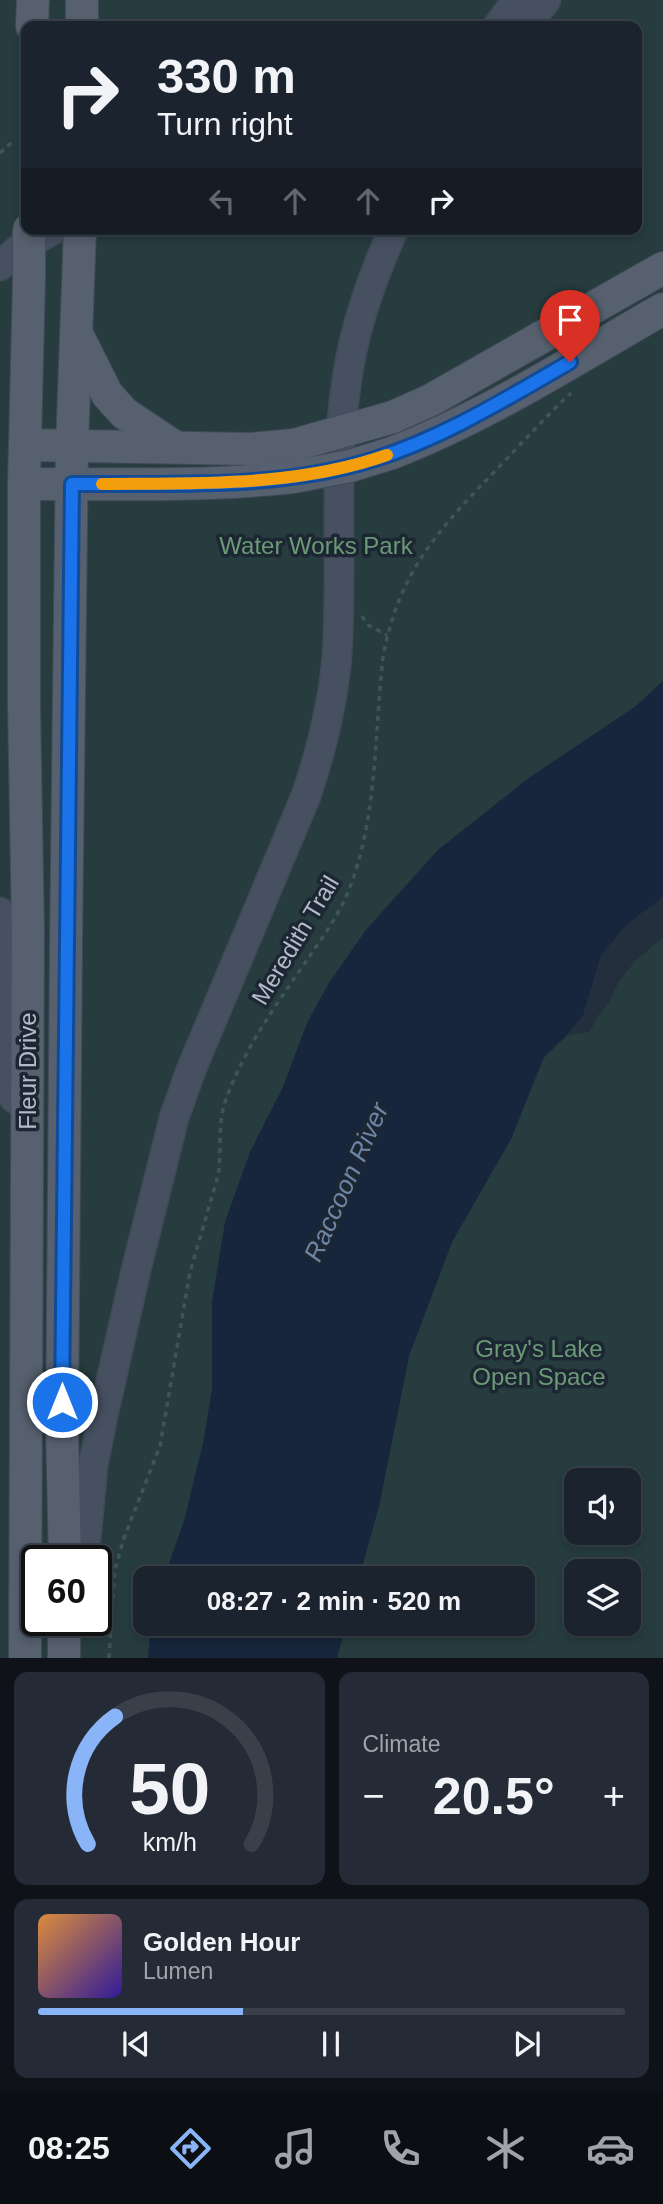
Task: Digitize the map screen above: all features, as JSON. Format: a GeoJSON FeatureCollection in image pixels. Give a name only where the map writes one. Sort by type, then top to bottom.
{"type":"FeatureCollection","features":[{"type":"Feature","properties":{"kind":"main road"},"geometry":{"type":"LineString","coordinates":[[32,21],[33,0]]}},
{"type":"Feature","properties":{"kind":"main road"},"geometry":{"type":"LineString","coordinates":[[82,0],[82,21]]}},
{"type":"Feature","properties":{"kind":"main road"},"geometry":{"type":"LineString","coordinates":[[502,21],[517,0]]}},
{"type":"Feature","properties":{"kind":"main road"},"geometry":{"type":"LineString","coordinates":[[530,21],[546,0]]}},
{"type":"Feature","properties":{"kind":"main road","name":"Fleur Drive"},"geometry":{"type":"LineString","coordinates":[[26,1658],[28,930],[24,484],[29,235]]}},
{"type":"Feature","properties":{"kind":"main road"},"geometry":{"type":"LineString","coordinates":[[0,266],[18,250],[44,235]]}},
{"type":"Feature","properties":{"kind":"main road","name":"Fleur Drive"},"geometry":{"type":"LineString","coordinates":[[65,1545],[62,1415],[72,446],[80,235]]}},
{"type":"Feature","properties":{"kind":"main road"},"geometry":{"type":"LineString","coordinates":[[85,1545],[88,1503],[101,1428],[139,1256],[174,1118],[191,1070],[306,796],[331,704],[337,659],[345,388],[364,303],[391,235]]}},
{"type":"Feature","properties":{"kind":"main road"},"geometry":{"type":"LineString","coordinates":[[25,446],[250,449],[294,446],[393,417],[431,400],[663,268]]}},
{"type":"Feature","properties":{"kind":"main road"},"geometry":{"type":"LineString","coordinates":[[24,484],[258,481],[350,466],[430,438],[482,413],[663,309]]}},
{"type":"Feature","properties":{"kind":"main road"},"geometry":{"type":"LineString","coordinates":[[76,333],[107,394],[124,412],[175,447]]}},
{"type":"Feature","properties":{"kind":"main road"},"geometry":{"type":"LineString","coordinates":[[0,912],[27,1283]]}},
{"type":"Feature","properties":{"kind":"main road"},"geometry":{"type":"LineString","coordinates":[[64,1636],[64,1658]]}},
{"type":"Feature","properties":{"kind":"main road"},"geometry":{"type":"LineString","coordinates":[[76,1658],[78,1636]]}},
{"type":"Feature","properties":{"kind":"path"},"geometry":{"type":"LineString","coordinates":[[0,153],[12,142]]}},
{"type":"Feature","properties":{"kind":"path","name":"Meredith Trail"},"geometry":{"type":"LineString","coordinates":[[108,1658],[115,1569],[124,1538],[160,1446],[190,1272],[218,1176],[220,1120],[234,1078],[247,1051],[336,916],[357,870],[370,809],[383,657],[397,606],[422,555],[441,528],[579,386]]}},
{"type":"Feature","properties":{"kind":"green space","name":"Water Works Park"},"geometry":{"type":"Polygon","coordinates":[[[0,0],[663,0],[663,681],[636,706],[529,778],[438,850],[366,930],[329,983],[308,1021],[283,1087],[212,1302],[212,1390],[203,1444],[184,1521],[168,1566],[133,1566],[133,1636],[150,1636],[148,1658],[0,1658],[0,0]]]}},
{"type":"Feature","properties":{"kind":"green space","name":"Gray's Lake Open Space"},"geometry":{"type":"Polygon","coordinates":[[[663,937],[663,1658],[337,1658],[343,1636],[535,1636],[535,1566],[362,1566],[379,1506],[409,1356],[452,1242],[511,1139],[544,1058],[567,1035],[590,1032],[618,983],[635,961],[663,937]]]}},
{"type":"Feature","properties":{"kind":"water","name":"Raccoon River"},"geometry":{"type":"Polygon","coordinates":[[[663,681],[663,897],[628,923],[601,955],[583,1015],[543,1058],[511,1139],[452,1242],[409,1356],[379,1506],[362,1566],[168,1566],[184,1521],[203,1444],[212,1390],[212,1302],[225,1222],[250,1152],[283,1087],[308,1021],[329,983],[366,930],[438,850],[529,778],[636,706],[663,681]]]}},
{"type":"Feature","properties":{"kind":"water"},"geometry":{"type":"Polygon","coordinates":[[[150,1636],[343,1636],[337,1658],[148,1658],[150,1636]]]}},
{"type":"Feature","properties":{"kind":"slow traffic"},"geometry":{"type":"LineString","coordinates":[[102,484],[258,481],[322,472],[387,455]]}},
{"type":"Feature","properties":{"kind":"route"},"geometry":{"type":"LineString","coordinates":[[62,1402],[72,484],[258,481],[350,466],[374,460],[430,438],[482,413],[570,362]]}}]}
